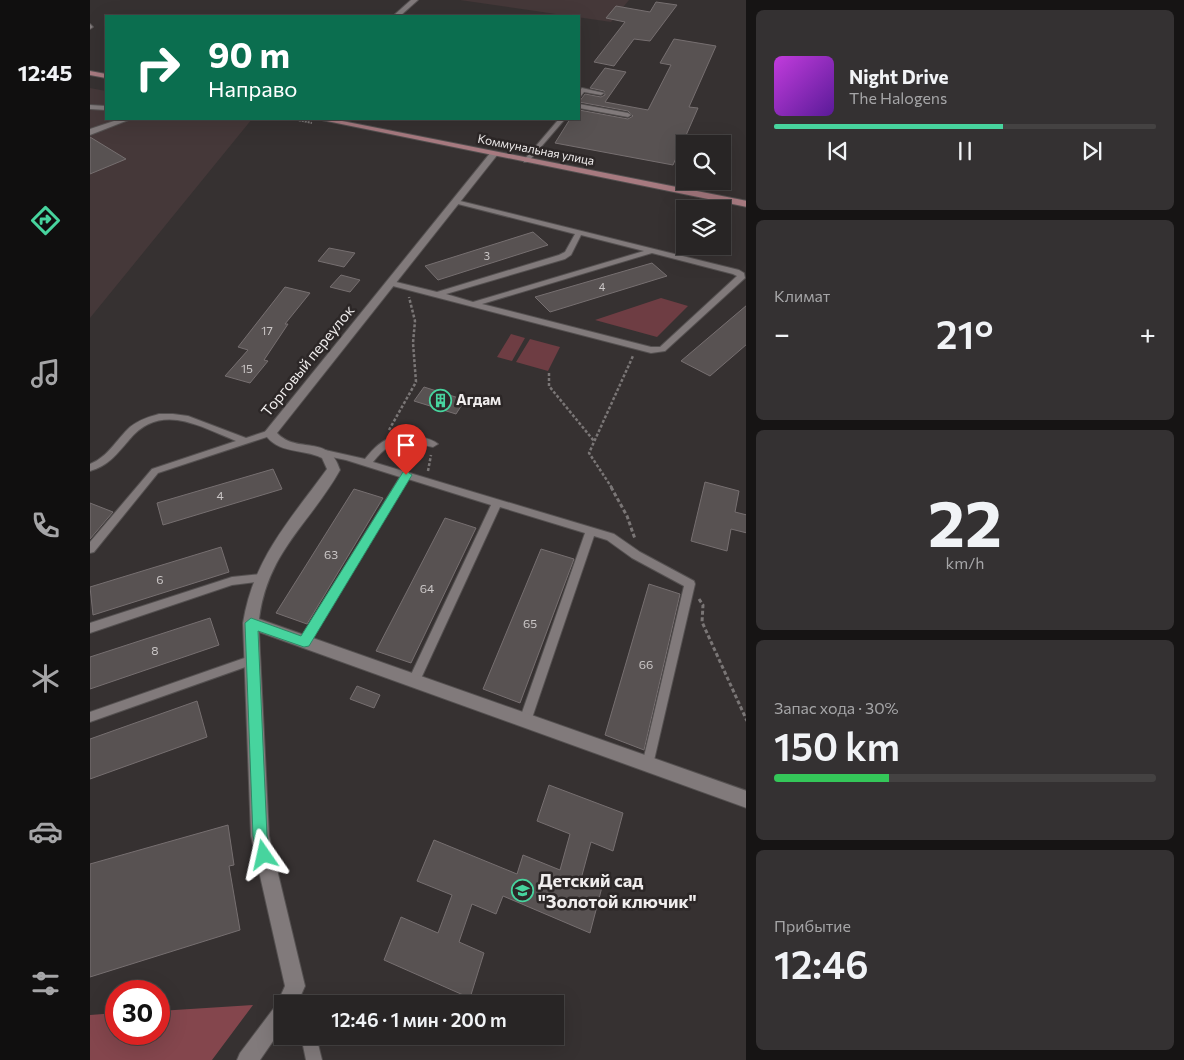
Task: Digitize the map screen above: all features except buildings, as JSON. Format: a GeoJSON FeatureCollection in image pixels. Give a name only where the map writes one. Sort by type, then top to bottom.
{"type":"FeatureCollection","features":[{"type":"Feature","properties":{"kind":"main road"},"geometry":{"type":"LineString","coordinates":[[90,73],[105,76]]}},
{"type":"Feature","properties":{"kind":"main road","name":"Коммунальная улица"},"geometry":{"type":"LineString","coordinates":[[326,120],[746,204]]}},
{"type":"Feature","properties":{"kind":"street"},"geometry":{"type":"LineString","coordinates":[[397,15],[415,0]]}},
{"type":"Feature","properties":{"kind":"street"},"geometry":{"type":"LineString","coordinates":[[90,106],[105,108]]}},
{"type":"Feature","properties":{"kind":"street"},"geometry":{"type":"LineString","coordinates":[[90,132],[124,120]]}},
{"type":"Feature","properties":{"kind":"street","name":"Торговый переулок"},"geometry":{"type":"LineString","coordinates":[[325,453],[279,442],[270,433],[283,420],[494,154]]}},
{"type":"Feature","properties":{"kind":"street"},"geometry":{"type":"LineString","coordinates":[[291,995],[295,986],[260,836],[251,623],[254,600],[261,578],[274,556],[334,470],[333,462],[325,453]]}},
{"type":"Feature","properties":{"kind":"street"},"geometry":{"type":"LineString","coordinates":[[251,623],[746,800]]}},
{"type":"Feature","properties":{"kind":"street"},"geometry":{"type":"LineString","coordinates":[[247,1060],[274,1023]]}},
{"type":"Feature","properties":{"kind":"lane"},"geometry":{"type":"LineString","coordinates":[[580,93],[582,90],[601,93]]}},
{"type":"Feature","properties":{"kind":"lane"},"geometry":{"type":"LineString","coordinates":[[580,106],[628,115]]}},
{"type":"Feature","properties":{"kind":"lane"},"geometry":{"type":"LineString","coordinates":[[526,160],[561,120]]}},
{"type":"Feature","properties":{"kind":"lane"},"geometry":{"type":"LineString","coordinates":[[392,283],[651,350],[662,349],[741,278],[741,275],[736,272],[456,202]]}},
{"type":"Feature","properties":{"kind":"lane"},"geometry":{"type":"LineString","coordinates":[[438,295],[562,257],[568,253],[579,233]]}},
{"type":"Feature","properties":{"kind":"lane"},"geometry":{"type":"LineString","coordinates":[[473,304],[652,251]]}},
{"type":"Feature","properties":{"kind":"lane"},"geometry":{"type":"LineString","coordinates":[[90,468],[111,457],[134,429],[146,420],[162,416],[179,417],[245,441]]}},
{"type":"Feature","properties":{"kind":"lane"},"geometry":{"type":"LineString","coordinates":[[90,549],[155,471],[270,433]]}},
{"type":"Feature","properties":{"kind":"lane"},"geometry":{"type":"LineString","coordinates":[[367,463],[378,447],[401,437],[433,444]]}},
{"type":"Feature","properties":{"kind":"lane"},"geometry":{"type":"LineString","coordinates":[[325,453],[367,463],[610,537],[636,555],[690,584],[648,765]]}},
{"type":"Feature","properties":{"kind":"lane"},"geometry":{"type":"LineString","coordinates":[[304,642],[406,475]]}},
{"type":"Feature","properties":{"kind":"lane"},"geometry":{"type":"LineString","coordinates":[[414,681],[497,503]]}},
{"type":"Feature","properties":{"kind":"lane"},"geometry":{"type":"LineString","coordinates":[[525,721],[592,531]]}},
{"type":"Feature","properties":{"kind":"lane"},"geometry":{"type":"LineString","coordinates":[[90,628],[232,581],[261,578]]}},
{"type":"Feature","properties":{"kind":"lane"},"geometry":{"type":"LineString","coordinates":[[90,717],[253,660]]}},
{"type":"Feature","properties":{"kind":"lane"},"geometry":{"type":"LineString","coordinates":[[295,986],[297,995]]}},
{"type":"Feature","properties":{"kind":"lane"},"geometry":{"type":"LineString","coordinates":[[310,1045],[314,1060]]}},
{"type":"Feature","properties":{"kind":"path"},"geometry":{"type":"LineString","coordinates":[[378,447],[416,382],[413,343],[415,321],[407,286]]}},
{"type":"Feature","properties":{"kind":"path"},"geometry":{"type":"LineString","coordinates":[[636,555],[638,547],[630,521],[590,453],[637,346]]}},
{"type":"Feature","properties":{"kind":"path"},"geometry":{"type":"LineString","coordinates":[[549,373],[549,386],[594,441]]}},
{"type":"Feature","properties":{"kind":"path"},"geometry":{"type":"LineString","coordinates":[[427,481],[433,444]]}},
{"type":"Feature","properties":{"kind":"path"},"geometry":{"type":"LineString","coordinates":[[690,584],[703,605],[702,622],[746,720]]}},
{"type":"Feature","properties":{"kind":"shaded area"},"geometry":{"type":"Polygon","coordinates":[[[460,0],[629,0],[611,22],[580,17],[580,15],[563,15],[460,0]]]}},
{"type":"Feature","properties":{"kind":"shaded area"},"geometry":{"type":"Polygon","coordinates":[[[90,88],[105,91],[105,120],[251,120],[90,318],[90,88]]]}},
{"type":"Feature","properties":{"kind":"shaded area"},"geometry":{"type":"Polygon","coordinates":[[[661,298],[688,306],[657,337],[595,320],[661,298]]]}},
{"type":"Feature","properties":{"kind":"shaded area"},"geometry":{"type":"Polygon","coordinates":[[[511,334],[525,338],[512,361],[497,357],[511,334]]]}},
{"type":"Feature","properties":{"kind":"shaded area"},"geometry":{"type":"Polygon","coordinates":[[[530,339],[560,347],[548,371],[516,362],[530,339]]]}},
{"type":"Feature","properties":{"kind":"shaded area"},"geometry":{"type":"Polygon","coordinates":[[[253,1005],[212,1060],[90,1060],[90,1015],[105,1014],[105,1045],[170,1045],[170,1010],[253,1005]]]}},
{"type":"Feature","properties":{"kind":"place","name":"Агдам"},"geometry":{"type":"Point","coordinates":[440,400]}},
{"type":"Feature","properties":{"kind":"place","name":"Детский сад \"Золотой ключик\""},"geometry":{"type":"Point","coordinates":[522,891]}},
{"type":"Feature","properties":{"kind":"route"},"geometry":{"type":"LineString","coordinates":[[264,855],[260,836],[251,623],[304,642],[406,475]]}}]}
